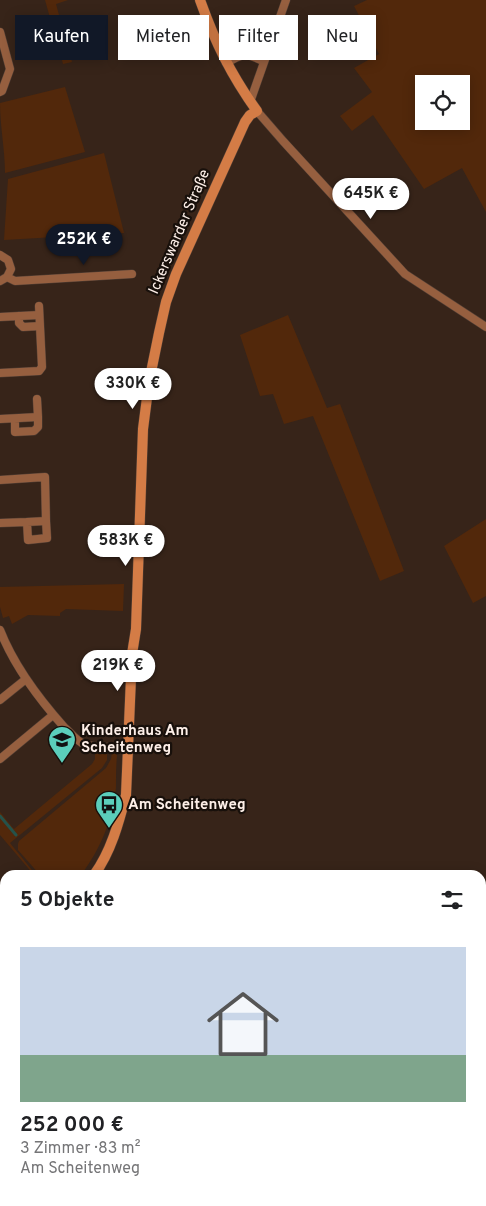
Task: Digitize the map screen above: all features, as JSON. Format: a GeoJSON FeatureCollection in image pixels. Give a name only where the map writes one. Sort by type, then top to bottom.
{"type":"FeatureCollection","features":[{"type":"Feature","properties":{"kind":"street"},"geometry":{"type":"LineString","coordinates":[[200,0],[218,46],[240,88],[283,141],[405,274],[486,327]]}},
{"type":"Feature","properties":{"kind":"street"},"geometry":{"type":"LineString","coordinates":[[250,102],[286,0]]}},
{"type":"Feature","properties":{"kind":"street"},"geometry":{"type":"LineString","coordinates":[[0,32],[10,69],[1,91]]}},
{"type":"Feature","properties":{"kind":"street"},"geometry":{"type":"LineString","coordinates":[[226,63],[244,54],[264,62]]}},
{"type":"Feature","properties":{"kind":"street","name":"Ickerswarder Straße"},"geometry":{"type":"LineString","coordinates":[[98,870],[108,850],[122,810],[126,790],[132,654],[136,629],[144,429],[153,358],[166,302],[176,274],[245,122],[257,111]]}},
{"type":"Feature","properties":{"kind":"street"},"geometry":{"type":"LineString","coordinates":[[0,255],[8,260],[10,265],[10,272],[3,279]]}},
{"type":"Feature","properties":{"kind":"street"},"geometry":{"type":"LineString","coordinates":[[3,279],[38,284],[132,274]]}},
{"type":"Feature","properties":{"kind":"street"},"geometry":{"type":"LineString","coordinates":[[0,373],[39,371],[42,367],[39,306]]}},
{"type":"Feature","properties":{"kind":"street"},"geometry":{"type":"LineString","coordinates":[[0,317],[40,315]]}},
{"type":"Feature","properties":{"kind":"street"},"geometry":{"type":"LineString","coordinates":[[19,316],[19,323],[23,327],[40,326]]}},
{"type":"Feature","properties":{"kind":"street"},"geometry":{"type":"LineString","coordinates":[[15,418],[15,432],[34,431],[38,427],[37,399]]}},
{"type":"Feature","properties":{"kind":"street"},"geometry":{"type":"LineString","coordinates":[[0,419],[38,417]]}},
{"type":"Feature","properties":{"kind":"street"},"geometry":{"type":"LineString","coordinates":[[0,480],[45,478],[47,538],[28,540],[27,522]]}},
{"type":"Feature","properties":{"kind":"street"},"geometry":{"type":"LineString","coordinates":[[0,524],[46,521]]}},
{"type":"Feature","properties":{"kind":"street"},"geometry":{"type":"LineString","coordinates":[[0,630],[26,679],[53,715],[70,733],[82,743],[88,745],[128,747]]}},
{"type":"Feature","properties":{"kind":"street"},"geometry":{"type":"LineString","coordinates":[[0,654],[9,650]]}},
{"type":"Feature","properties":{"kind":"street"},"geometry":{"type":"LineString","coordinates":[[0,700],[26,679]]}},
{"type":"Feature","properties":{"kind":"street"},"geometry":{"type":"LineString","coordinates":[[0,760],[53,715]]}},
{"type":"Feature","properties":{"kind":"shaded area"},"geometry":{"type":"Polygon","coordinates":[[[45,0],[68,0],[56,4],[59,15],[49,15],[45,0]]]}},
{"type":"Feature","properties":{"kind":"shaded area"},"geometry":{"type":"Polygon","coordinates":[[[367,0],[486,0],[486,212],[462,168],[424,189],[373,115],[352,131],[340,116],[372,92],[354,68],[368,60],[376,60],[376,56],[379,54],[376,48],[376,15],[359,15],[354,6],[367,0]]]}},
{"type":"Feature","properties":{"kind":"shaded area"},"geometry":{"type":"Polygon","coordinates":[[[62,60],[71,60],[72,62],[63,64],[62,60]]]}},
{"type":"Feature","properties":{"kind":"shaded area"},"geometry":{"type":"Polygon","coordinates":[[[65,87],[85,152],[5,173],[0,103],[65,87]]]}},
{"type":"Feature","properties":{"kind":"shaded area"},"geometry":{"type":"Polygon","coordinates":[[[104,153],[124,233],[4,240],[8,179],[104,153]]]}},
{"type":"Feature","properties":{"kind":"shaded area"},"geometry":{"type":"Polygon","coordinates":[[[288,315],[327,408],[340,404],[404,571],[380,581],[313,416],[284,424],[273,394],[260,396],[240,335],[288,315]]]}},
{"type":"Feature","properties":{"kind":"shaded area"},"geometry":{"type":"Polygon","coordinates":[[[486,519],[486,596],[473,603],[444,546],[486,519]]]}},
{"type":"Feature","properties":{"kind":"shaded area"},"geometry":{"type":"Polygon","coordinates":[[[124,584],[123,611],[66,609],[60,613],[60,616],[28,615],[12,624],[9,616],[3,618],[0,607],[0,587],[124,584]]]}},
{"type":"Feature","properties":{"kind":"shaded area"},"geometry":{"type":"Polygon","coordinates":[[[95,751],[107,752],[107,760],[102,768],[10,843],[32,870],[30,870],[0,835],[0,812],[14,829],[92,764],[95,759],[95,751]]]}},
{"type":"Feature","properties":{"kind":"shaded area"},"geometry":{"type":"Polygon","coordinates":[[[112,752],[117,755],[116,787],[112,811],[100,845],[88,865],[84,870],[36,870],[18,850],[19,841],[106,768],[111,759],[112,752]]]}},
{"type":"Feature","properties":{"kind":"waterway"},"geometry":{"type":"LineString","coordinates":[[0,816],[16,835]]}},
{"type":"Feature","properties":{"kind":"place","name":"Kinderhaus Am Scheitenweg"},"geometry":{"type":"Point","coordinates":[62,764]}},
{"type":"Feature","properties":{"kind":"place","name":"Am Scheitenweg"},"geometry":{"type":"Point","coordinates":[109,829]}}]}
